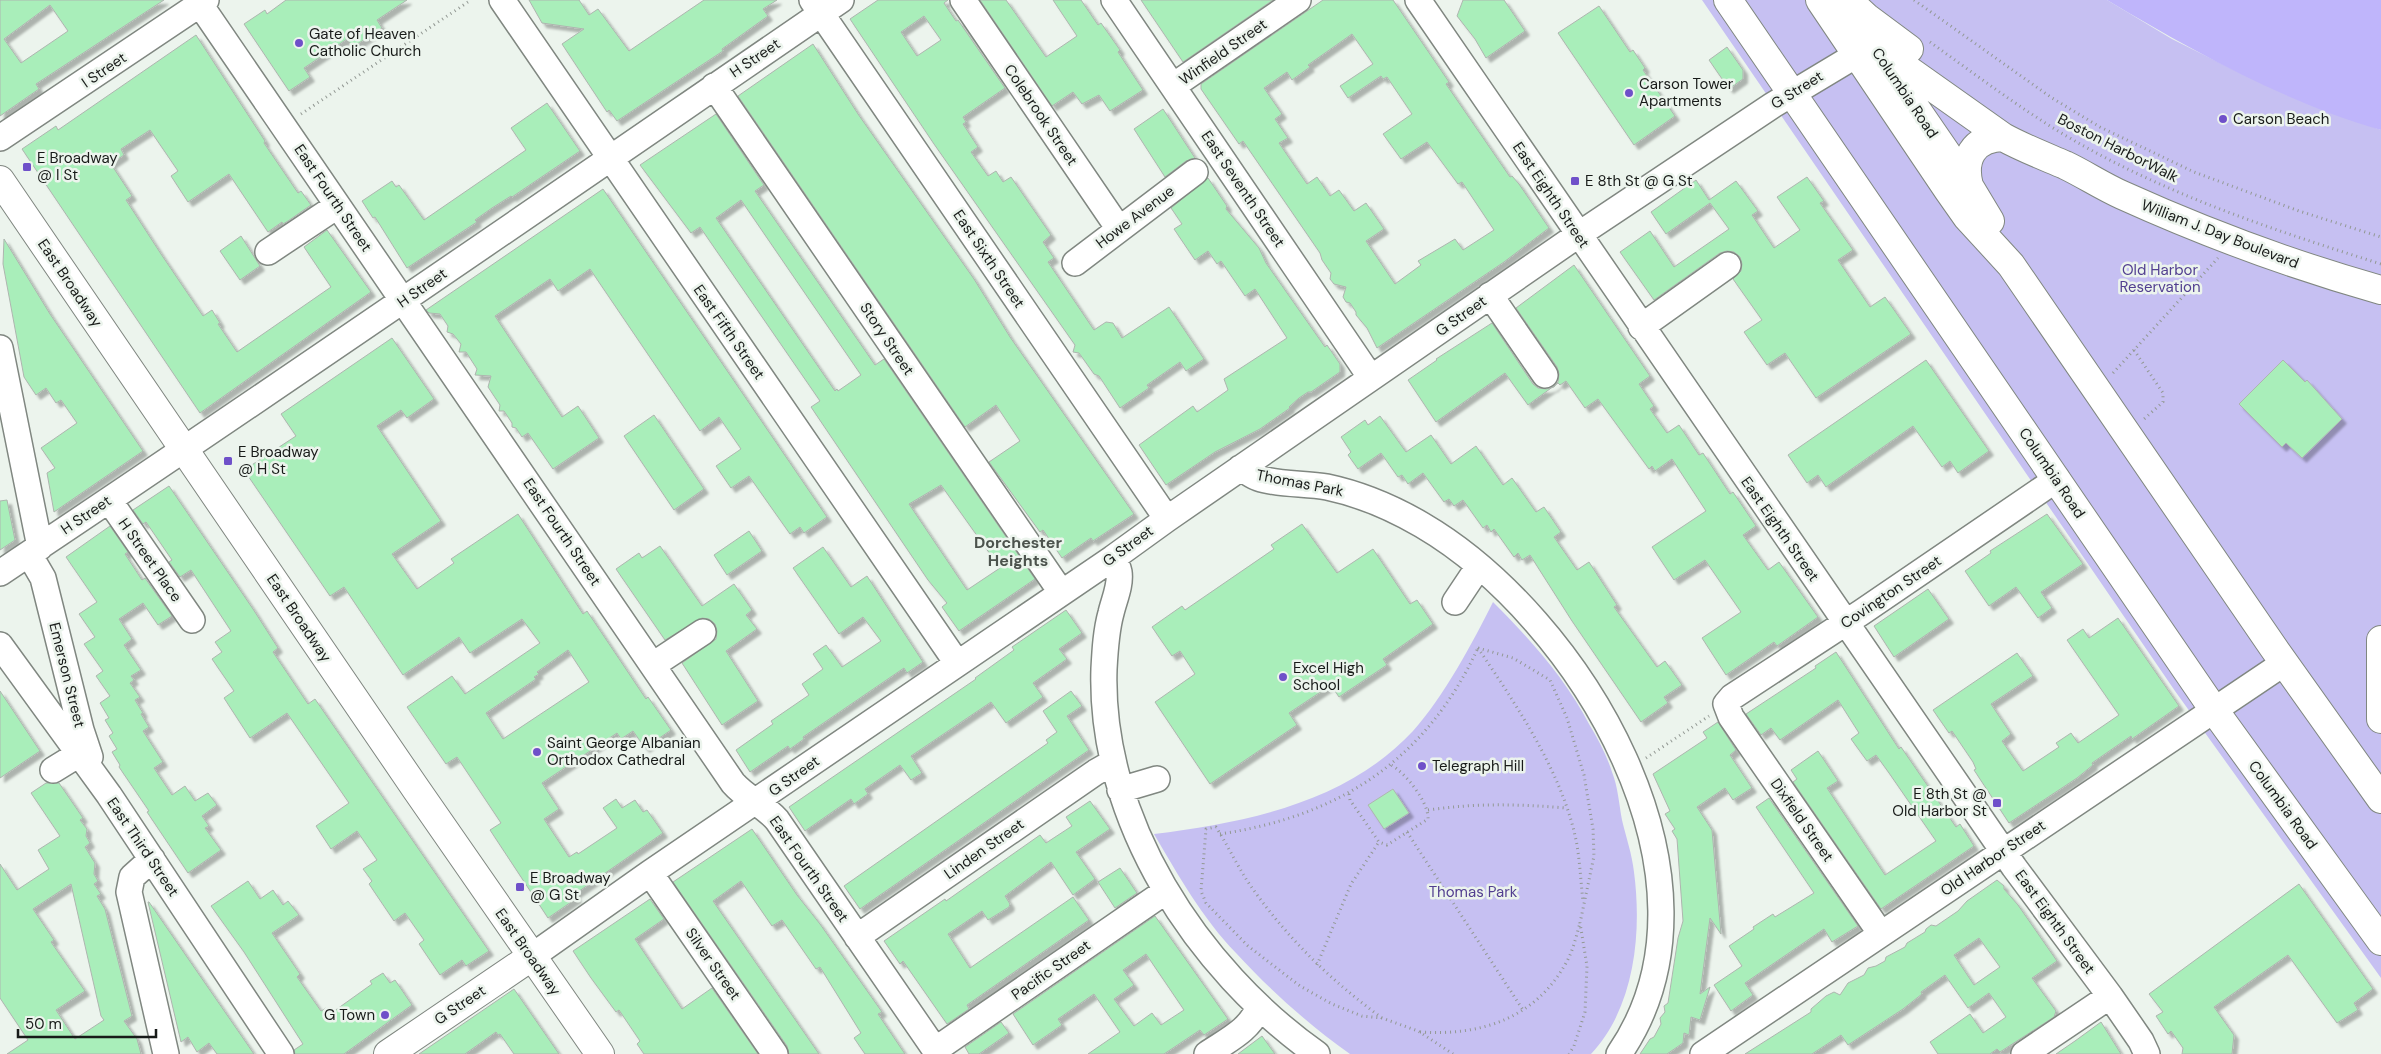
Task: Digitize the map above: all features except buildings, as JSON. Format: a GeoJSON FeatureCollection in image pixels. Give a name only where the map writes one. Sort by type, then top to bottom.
{"type":"FeatureCollection","features":[{"type":"Feature","properties":{"kind":"main road","name":"Columbia Road"},"geometry":{"type":"LineString","coordinates":[[1728,0],[2214,710],[2381,941]]}},
{"type":"Feature","properties":{"kind":"main road"},"geometry":{"type":"LineString","coordinates":[[1820,0],[1840,13]]}},
{"type":"Feature","properties":{"kind":"main road","name":"William J. Day Boulevard"},"geometry":{"type":"LineString","coordinates":[[1848,0],[1866,17],[1905,46],[2028,133],[2065,165]]}},
{"type":"Feature","properties":{"kind":"main road","name":"Columbia Road"},"geometry":{"type":"LineString","coordinates":[[1840,13],[1967,217],[2012,265]]}},
{"type":"Feature","properties":{"kind":"main road","name":"Columbia Road"},"geometry":{"type":"LineString","coordinates":[[1864,50],[1969,186],[1992,224],[2012,265],[2284,663],[2381,798]]}},
{"type":"Feature","properties":{"kind":"main road","name":"William J. Day Boulevard"},"geometry":{"type":"LineString","coordinates":[[1864,50],[2003,137],[2065,165],[2119,194],[2210,233],[2331,276],[2381,290]]}},
{"type":"Feature","properties":{"kind":"main road"},"geometry":{"type":"LineString","coordinates":[[1969,186],[1966,174],[1971,154],[1984,141],[1992,137],[2003,137]]}},
{"type":"Feature","properties":{"kind":"main road","name":"East Broadway"},"geometry":{"type":"LineString","coordinates":[[1,185],[531,957],[600,1054]]}},
{"type":"Feature","properties":{"kind":"main road"},"geometry":{"type":"LineString","coordinates":[[2381,640],[2381,719]]}},
{"type":"Feature","properties":{"kind":"main road","name":"G Street"},"geometry":{"type":"LineString","coordinates":[[388,1054],[531,957]]}},
{"type":"Feature","properties":{"kind":"street","name":"East Fifth Street"},"geometry":{"type":"LineString","coordinates":[[502,0],[958,663]]}},
{"type":"Feature","properties":{"kind":"street","name":"Colebrook Street"},"geometry":{"type":"LineString","coordinates":[[963,0],[1119,229]]}},
{"type":"Feature","properties":{"kind":"street","name":"East Seventh Street"},"geometry":{"type":"LineString","coordinates":[[1114,0],[1371,378]]}},
{"type":"Feature","properties":{"kind":"street","name":"Winfield Street"},"geometry":{"type":"LineString","coordinates":[[1173,86],[1298,0]]}},
{"type":"Feature","properties":{"kind":"street","name":"East Eighth Street"},"geometry":{"type":"LineString","coordinates":[[1418,0],[1845,623],[2004,851],[2110,996],[2144,1046],[2147,1054]]}},
{"type":"Feature","properties":{"kind":"street","name":"I Street"},"geometry":{"type":"LineString","coordinates":[[0,138],[201,1]]}},
{"type":"Feature","properties":{"kind":"street","name":"East Fourth Street"},"geometry":{"type":"LineString","coordinates":[[201,1],[337,206],[733,783],[739,790],[757,801],[777,820],[937,1052]]}},
{"type":"Feature","properties":{"kind":"street","name":"H Street"},"geometry":{"type":"LineString","coordinates":[[0,573],[404,301],[714,86],[825,4]]}},
{"type":"Feature","properties":{"kind":"street","name":"East Sixth Street"},"geometry":{"type":"LineString","coordinates":[[825,4],[1167,519]]}},
{"type":"Feature","properties":{"kind":"street","name":"G Street"},"geometry":{"type":"LineString","coordinates":[[531,957],[650,873],[1113,558],[1578,235],[1792,93],[1864,50]]}},
{"type":"Feature","properties":{"kind":"street","name":"Story Street"},"geometry":{"type":"LineString","coordinates":[[714,86],[1061,592]]}},
{"type":"Feature","properties":{"kind":"street","name":"Howe Avenue"},"geometry":{"type":"LineString","coordinates":[[1074,263],[1195,172]]}},
{"type":"Feature","properties":{"kind":"street"},"geometry":{"type":"LineString","coordinates":[[268,252],[337,206]]}},
{"type":"Feature","properties":{"kind":"street"},"geometry":{"type":"LineString","coordinates":[[1641,328],[1728,265]]}},
{"type":"Feature","properties":{"kind":"street"},"geometry":{"type":"LineString","coordinates":[[1490,295],[1545,375]]}},
{"type":"Feature","properties":{"kind":"street","name":"Emerson Street"},"geometry":{"type":"LineString","coordinates":[[0,348],[36,562],[43,578],[85,743],[109,795]]}},
{"type":"Feature","properties":{"kind":"street","name":"Thomas Park"},"geometry":{"type":"LineString","coordinates":[[1240,468],[1259,478],[1327,487],[1383,505],[1440,536],[1479,566],[1540,627],[1585,685],[1619,746],[1634,783],[1648,826],[1658,880],[1660,908],[1657,955],[1650,986],[1640,1015],[1619,1054]]}},
{"type":"Feature","properties":{"kind":"street","name":"Covington Street"},"geometry":{"type":"LineString","coordinates":[[1718,710],[1732,696],[1845,623],[2056,480]]}},
{"type":"Feature","properties":{"kind":"street","name":"H Street Place"},"geometry":{"type":"LineString","coordinates":[[109,500],[192,620]]}},
{"type":"Feature","properties":{"kind":"street"},"geometry":{"type":"LineString","coordinates":[[1113,558],[1119,573],[1119,580],[1107,631],[1104,685],[1106,722],[1112,764],[1120,790],[1142,845],[1166,891],[1211,953],[1259,1006],[1317,1054]]}},
{"type":"Feature","properties":{"kind":"street"},"geometry":{"type":"LineString","coordinates":[[1455,602],[1479,566]]}},
{"type":"Feature","properties":{"kind":"street"},"geometry":{"type":"LineString","coordinates":[[652,665],[703,632]]}},
{"type":"Feature","properties":{"kind":"street","name":"East Third Street"},"geometry":{"type":"LineString","coordinates":[[0,645],[109,795],[281,1054]]}},
{"type":"Feature","properties":{"kind":"street","name":"Old Harbor Street"},"geometry":{"type":"LineString","coordinates":[[1703,1054],[2284,663]]}},
{"type":"Feature","properties":{"kind":"street","name":"Dixfield Street"},"geometry":{"type":"LineString","coordinates":[[1718,710],[1731,716],[1881,934]]}},
{"type":"Feature","properties":{"kind":"street"},"geometry":{"type":"LineString","coordinates":[[53,770],[79,754]]}},
{"type":"Feature","properties":{"kind":"street","name":"Linden Street"},"geometry":{"type":"LineString","coordinates":[[857,937],[1096,772],[1112,764]]}},
{"type":"Feature","properties":{"kind":"street"},"geometry":{"type":"LineString","coordinates":[[1120,790],[1157,779]]}},
{"type":"Feature","properties":{"kind":"street"},"geometry":{"type":"LineString","coordinates":[[152,859],[132,877],[129,892],[166,1054]]}},
{"type":"Feature","properties":{"kind":"street","name":"Silver Street"},"geometry":{"type":"LineString","coordinates":[[650,873],[775,1054]]}},
{"type":"Feature","properties":{"kind":"street","name":"Pacific Street"},"geometry":{"type":"LineString","coordinates":[[937,1052],[1166,891]]}},
{"type":"Feature","properties":{"kind":"street"},"geometry":{"type":"LineString","coordinates":[[2024,1054],[2110,996]]}},
{"type":"Feature","properties":{"kind":"street"},"geometry":{"type":"LineString","coordinates":[[1206,1054],[1246,1027],[1256,1015],[1259,1006]]}},
{"type":"Feature","properties":{"kind":"path"},"geometry":{"type":"LineString","coordinates":[[298,116],[471,0]]}},
{"type":"Feature","properties":{"kind":"path"},"geometry":{"type":"LineString","coordinates":[[1914,0],[2052,98],[2122,138],[2194,172],[2238,189],[2381,237]]}},
{"type":"Feature","properties":{"kind":"path","name":"Boston HarborWalk"},"geometry":{"type":"LineString","coordinates":[[1923,37],[2031,114],[2122,166],[2184,194],[2272,229],[2381,264]]}},
{"type":"Feature","properties":{"kind":"path"},"geometry":{"type":"LineString","coordinates":[[2112,374],[2218,257]]}},
{"type":"Feature","properties":{"kind":"path"},"geometry":{"type":"LineString","coordinates":[[2134,350],[2163,393],[2163,402],[2144,419]]}},
{"type":"Feature","properties":{"kind":"path"},"geometry":{"type":"LineString","coordinates":[[1220,834],[1259,828],[1314,811],[1349,793],[1391,765],[1438,715],[1454,693],[1478,648]]}},
{"type":"Feature","properties":{"kind":"path"},"geometry":{"type":"LineString","coordinates":[[1478,648],[1522,715],[1554,777],[1577,845],[1583,903]]}},
{"type":"Feature","properties":{"kind":"path"},"geometry":{"type":"LineString","coordinates":[[1418,1031],[1439,1033],[1482,1029],[1501,1022],[1523,1010],[1543,994],[1566,964],[1580,923],[1583,903],[1591,880],[1594,856],[1593,830],[1584,776],[1567,718],[1550,680],[1513,658],[1478,648]]}},
{"type":"Feature","properties":{"kind":"path"},"geometry":{"type":"LineString","coordinates":[[1650,757],[1718,710]]}},
{"type":"Feature","properties":{"kind":"path"},"geometry":{"type":"LineString","coordinates":[[1349,793],[1350,800],[1379,842],[1387,845],[1428,819],[1428,810],[1402,770],[1391,765]]}},
{"type":"Feature","properties":{"kind":"path"},"geometry":{"type":"LineString","coordinates":[[1428,810],[1467,804],[1508,804],[1566,808]]}},
{"type":"Feature","properties":{"kind":"path"},"geometry":{"type":"LineString","coordinates":[[1382,1018],[1340,986],[1317,965],[1255,892],[1216,827],[1206,829],[1201,892],[1206,903],[1226,926],[1248,946],[1300,986],[1332,1004],[1362,1016],[1382,1018],[1418,1031],[1453,1054]]}},
{"type":"Feature","properties":{"kind":"path"},"geometry":{"type":"LineString","coordinates":[[1407,832],[1523,1010]]}},
{"type":"Feature","properties":{"kind":"path"},"geometry":{"type":"LineString","coordinates":[[1317,965],[1351,884],[1379,842]]}},
{"type":"Feature","properties":{"kind":"path"},"geometry":{"type":"LineString","coordinates":[[1569,1054],[1582,1027],[1586,998],[1586,957],[1580,923]]}},
{"type":"Feature","properties":{"kind":"green space","name":"Old Harbor Reservation"},"geometry":{"type":"Polygon","coordinates":[[[1702,0],[2107,0],[2172,39],[2238,72],[2306,102],[2381,130],[2381,978],[2175,691],[1702,0]]]}},
{"type":"Feature","properties":{"kind":"green space","name":"Thomas Park"},"geometry":{"type":"Polygon","coordinates":[[[1493,602],[1520,630],[1558,675],[1580,707],[1608,760],[1617,790],[1632,859],[1636,895],[1636,944],[1626,992],[1606,1035],[1591,1054],[1350,1054],[1290,1006],[1224,940],[1192,896],[1154,834],[1224,823],[1259,815],[1293,805],[1326,792],[1357,776],[1386,756],[1424,718],[1457,669],[1493,602]]]}},
{"type":"Feature","properties":{"kind":"shaded area"},"geometry":{"type":"Polygon","coordinates":[[[2107,0],[2381,0],[2381,130],[2345,119],[2240,74],[2172,38],[2107,0]]]}},
{"type":"Feature","properties":{"kind":"place","name":"Gate of Heaven Catholic Church"},"geometry":{"type":"Point","coordinates":[299,43]}},
{"type":"Feature","properties":{"kind":"place","name":"Carson Tower Apartments"},"geometry":{"type":"Point","coordinates":[1629,93]}},
{"type":"Feature","properties":{"kind":"place","name":"Carson Beach"},"geometry":{"type":"Point","coordinates":[2223,119]}},
{"type":"Feature","properties":{"kind":"place","name":"E Broadway @ I St"},"geometry":{"type":"Point","coordinates":[27,167]}},
{"type":"Feature","properties":{"kind":"place","name":"E 8th St @ G St"},"geometry":{"type":"Point","coordinates":[1575,181]}},
{"type":"Feature","properties":{"kind":"place","name":"E Broadway @ H St"},"geometry":{"type":"Point","coordinates":[228,461]}},
{"type":"Feature","properties":{"kind":"place","name":"Excel High School"},"geometry":{"type":"Point","coordinates":[1283,677]}},
{"type":"Feature","properties":{"kind":"place","name":"Saint George Albanian Orthodox Cathedral"},"geometry":{"type":"Point","coordinates":[537,752]}},
{"type":"Feature","properties":{"kind":"place","name":"Telegraph Hill"},"geometry":{"type":"Point","coordinates":[1422,766]}},
{"type":"Feature","properties":{"kind":"place","name":"E 8th St @ Old Harbor St"},"geometry":{"type":"Point","coordinates":[1997,803]}},
{"type":"Feature","properties":{"kind":"place","name":"E Broadway @ G St"},"geometry":{"type":"Point","coordinates":[520,887]}},
{"type":"Feature","properties":{"kind":"place","name":"G Town"},"geometry":{"type":"Point","coordinates":[385,1015]}},
{"type":"Feature","properties":{"kind":"district","name":"Dorchester Heights"},"geometry":{"type":"Point","coordinates":[1018,551]}}]}
